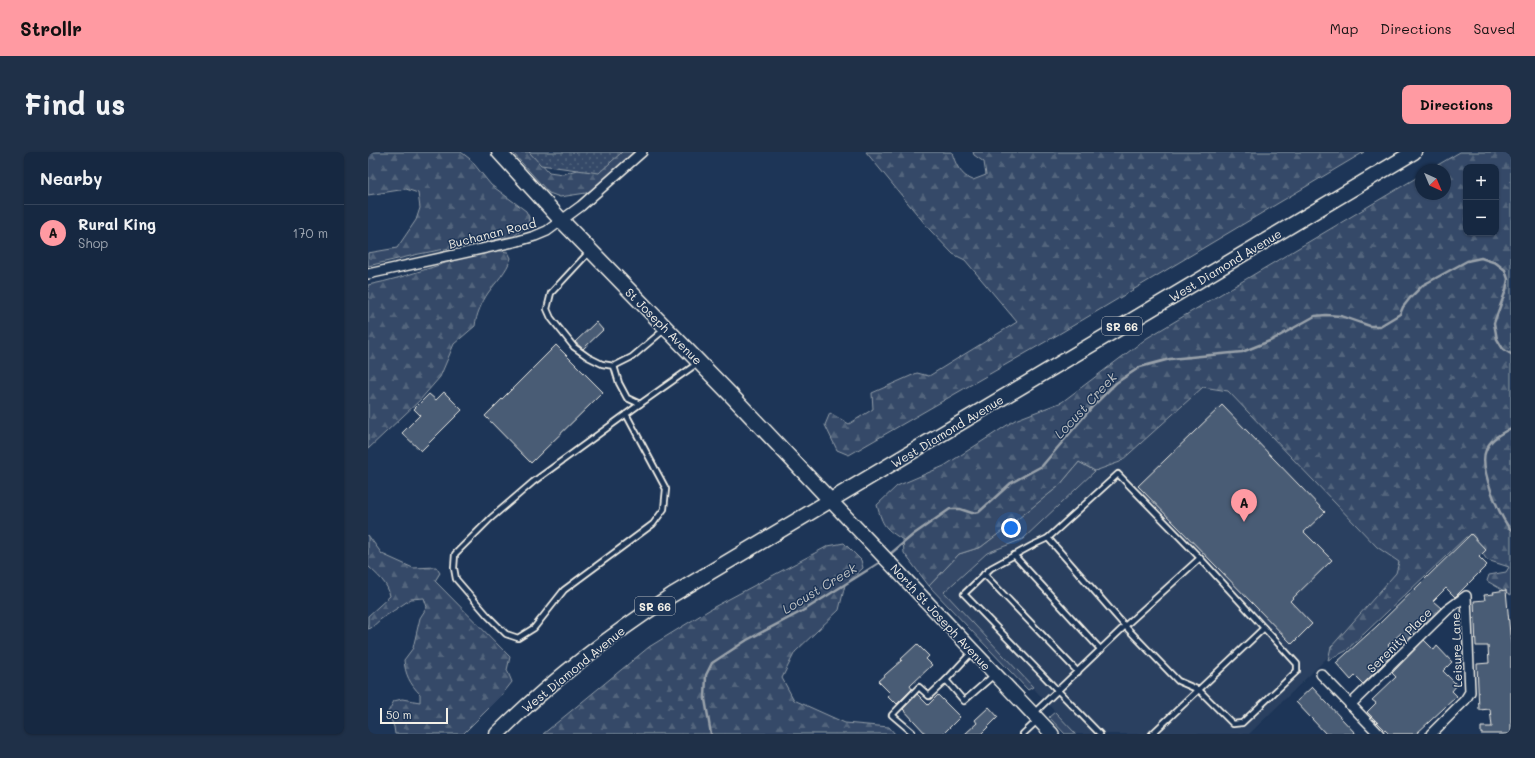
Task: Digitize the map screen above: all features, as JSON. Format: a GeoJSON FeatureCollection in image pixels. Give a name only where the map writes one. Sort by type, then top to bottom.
{"type":"FeatureCollection","features":[{"type":"Feature","properties":{"kind":"main road","name":"St Joseph Avenue"},"geometry":{"type":"LineString","coordinates":[[499,152],[561,220],[830,500]]}},
{"type":"Feature","properties":{"kind":"main road","name":"West Diamond Avenue"},"geometry":{"type":"LineString","coordinates":[[497,734],[528,705],[580,661],[652,608],[830,500],[1414,152]]}},
{"type":"Feature","properties":{"kind":"main road","name":"North St Joseph Avenue"},"geometry":{"type":"LineString","coordinates":[[830,500],[1052,734]]}},
{"type":"Feature","properties":{"kind":"street","name":"Buchanan Road"},"geometry":{"type":"LineString","coordinates":[[368,274],[535,236],[547,231],[581,206],[642,152]]}},
{"type":"Feature","properties":{"kind":"street","name":"Serenity Place"},"geometry":{"type":"LineString","coordinates":[[1350,705],[1447,610],[1466,596]]}},
{"type":"Feature","properties":{"kind":"street","name":"Leisure Lane"},"geometry":{"type":"LineString","coordinates":[[1430,734],[1465,700],[1470,692],[1466,596]]}},
{"type":"Feature","properties":{"kind":"street"},"geometry":{"type":"LineString","coordinates":[[1321,674],[1379,734]]}},
{"type":"Feature","properties":{"kind":"lane"},"geometry":{"type":"LineString","coordinates":[[590,250],[551,293],[547,309],[551,318],[574,346],[588,357],[602,364],[614,366],[632,358],[666,328]]}},
{"type":"Feature","properties":{"kind":"lane"},"geometry":{"type":"LineString","coordinates":[[626,414],[666,489],[664,509],[653,524],[564,590],[534,628],[518,638],[506,634],[488,616],[456,579],[454,568],[455,554],[492,518],[533,482],[626,414],[699,362]]}},
{"type":"Feature","properties":{"kind":"lane"},"geometry":{"type":"LineString","coordinates":[[614,366],[619,383],[626,398],[640,404]]}},
{"type":"Feature","properties":{"kind":"lane"},"geometry":{"type":"LineString","coordinates":[[1048,538],[1125,626],[1178,681],[1199,690],[1233,724],[1242,723],[1297,671],[1297,664],[1200,558],[1118,474],[1048,538],[991,568],[964,594],[1100,734]]}},
{"type":"Feature","properties":{"kind":"lane"},"geometry":{"type":"LineString","coordinates":[[1014,555],[1101,650]]}},
{"type":"Feature","properties":{"kind":"lane"},"geometry":{"type":"LineString","coordinates":[[1023,734],[1057,691],[1125,626],[1200,558]]}},
{"type":"Feature","properties":{"kind":"lane"},"geometry":{"type":"LineString","coordinates":[[984,574],[1078,672]]}},
{"type":"Feature","properties":{"kind":"lane"},"geometry":{"type":"LineString","coordinates":[[1152,734],[1264,628]]}},
{"type":"Feature","properties":{"kind":"lane"},"geometry":{"type":"LineString","coordinates":[[912,732],[892,715],[919,687],[929,696],[946,680],[973,650]]}},
{"type":"Feature","properties":{"kind":"lane"},"geometry":{"type":"LineString","coordinates":[[946,680],[964,700],[995,674]]}},
{"type":"Feature","properties":{"kind":"shaded area"},"geometry":{"type":"Polygon","coordinates":[[[1203,387],[1228,391],[1377,547],[1399,562],[1396,573],[1332,647],[1330,655],[1249,734],[1076,734],[944,592],[987,553],[1023,539],[1095,471],[1120,462],[1203,387]]]}},
{"type":"Feature","properties":{"kind":"green space"},"geometry":{"type":"Polygon","coordinates":[[[368,152],[461,152],[470,159],[491,185],[526,211],[529,217],[528,225],[514,236],[419,254],[368,266],[368,253],[397,248],[416,220],[420,208],[418,193],[406,189],[368,195],[368,152]]]}},
{"type":"Feature","properties":{"kind":"green space"},"geometry":{"type":"Polygon","coordinates":[[[512,152],[531,152],[549,172],[563,174],[604,162],[611,152],[635,152],[597,187],[586,193],[560,197],[549,193],[512,152]]]}},
{"type":"Feature","properties":{"kind":"green space"},"geometry":{"type":"Polygon","coordinates":[[[529,152],[622,152],[599,173],[541,165],[529,152]]]}},
{"type":"Feature","properties":{"kind":"green space"},"geometry":{"type":"Polygon","coordinates":[[[866,152],[952,152],[962,173],[973,180],[986,175],[984,162],[974,155],[973,152],[1364,152],[1059,334],[849,455],[837,450],[825,425],[830,413],[849,424],[873,409],[872,393],[917,373],[929,376],[1017,322],[965,260],[953,254],[930,230],[866,152]]]}},
{"type":"Feature","properties":{"kind":"green space"},"geometry":{"type":"Polygon","coordinates":[[[1460,152],[1511,152],[1511,595],[1487,581],[1489,575],[1506,572],[1509,567],[1487,560],[1472,538],[1466,537],[1346,651],[1328,660],[1331,647],[1396,573],[1399,562],[1377,547],[1228,391],[1203,387],[1120,462],[1095,471],[1079,462],[1059,486],[981,547],[959,554],[929,586],[904,553],[903,540],[892,533],[883,523],[877,505],[897,486],[944,466],[1015,420],[1062,402],[1147,338],[1415,179],[1415,200],[1451,200],[1451,164],[1439,164],[1460,152]]]}},
{"type":"Feature","properties":{"kind":"green space"},"geometry":{"type":"Polygon","coordinates":[[[493,250],[508,252],[511,258],[504,272],[484,300],[478,313],[475,326],[454,344],[440,377],[420,400],[368,449],[368,285],[384,282],[461,258],[493,250]]]}},
{"type":"Feature","properties":{"kind":"green space"},"geometry":{"type":"Polygon","coordinates":[[[1079,462],[1095,471],[1023,539],[987,553],[944,592],[1033,687],[1028,690],[929,586],[959,554],[981,547],[1059,486],[1079,462]]]}},
{"type":"Feature","properties":{"kind":"green space"},"geometry":{"type":"Polygon","coordinates":[[[368,535],[382,554],[413,568],[436,567],[440,573],[435,581],[510,657],[507,670],[512,682],[501,696],[463,734],[395,734],[388,712],[394,701],[402,699],[420,702],[420,694],[413,686],[409,678],[404,660],[413,648],[420,618],[427,607],[424,598],[411,599],[368,629],[368,616],[390,596],[385,583],[368,566],[368,535]]]}},
{"type":"Feature","properties":{"kind":"green space"},"geometry":{"type":"Polygon","coordinates":[[[844,543],[861,560],[863,568],[845,585],[839,610],[795,652],[782,678],[794,700],[845,723],[889,727],[895,734],[543,734],[649,647],[714,607],[828,546],[844,543]]]}},
{"type":"Feature","properties":{"kind":"green space"},"geometry":{"type":"Polygon","coordinates":[[[1055,712],[1076,734],[1065,734],[1049,717],[1055,712]]]}},
{"type":"Feature","properties":{"kind":"building"},"geometry":{"type":"Polygon","coordinates":[[[596,322],[603,330],[583,349],[575,342],[596,322]]]}},
{"type":"Feature","properties":{"kind":"building"},"geometry":{"type":"Polygon","coordinates":[[[556,345],[603,392],[531,463],[485,416],[556,345]]]}},
{"type":"Feature","properties":{"kind":"building"},"geometry":{"type":"Polygon","coordinates":[[[444,392],[462,410],[421,451],[402,433],[420,415],[414,409],[429,394],[436,400],[444,392]]]}},
{"type":"Feature","properties":{"kind":"building"},"geometry":{"type":"Polygon","coordinates":[[[1222,405],[1325,512],[1304,532],[1332,560],[1290,601],[1312,624],[1292,644],[1138,486],[1222,405]]]}},
{"type":"Feature","properties":{"kind":"building"},"geometry":{"type":"Polygon","coordinates":[[[1471,534],[1486,550],[1479,557],[1487,565],[1455,597],[1446,588],[1433,601],[1441,608],[1408,640],[1401,633],[1388,645],[1395,652],[1363,684],[1355,676],[1351,680],[1336,663],[1377,626],[1471,534]]]}},
{"type":"Feature","properties":{"kind":"building"},"geometry":{"type":"Polygon","coordinates":[[[1506,590],[1511,645],[1511,734],[1481,734],[1481,727],[1492,727],[1490,709],[1479,710],[1477,664],[1489,663],[1488,646],[1476,646],[1474,601],[1485,600],[1484,595],[1494,594],[1493,592],[1506,590]]]}},
{"type":"Feature","properties":{"kind":"building"},"geometry":{"type":"Polygon","coordinates":[[[1424,640],[1434,650],[1437,646],[1452,662],[1443,671],[1457,685],[1452,691],[1457,696],[1416,734],[1389,734],[1367,712],[1376,703],[1372,700],[1396,677],[1392,673],[1424,640]]]}},
{"type":"Feature","properties":{"kind":"building"},"geometry":{"type":"Polygon","coordinates":[[[917,644],[929,656],[926,659],[932,665],[910,686],[912,689],[897,704],[887,696],[890,693],[878,681],[902,660],[901,659],[917,644]]]}},
{"type":"Feature","properties":{"kind":"building"},"geometry":{"type":"Polygon","coordinates":[[[1312,687],[1356,734],[1326,734],[1296,702],[1312,687]]]}},
{"type":"Feature","properties":{"kind":"building"},"geometry":{"type":"Polygon","coordinates":[[[917,694],[928,705],[938,695],[960,717],[943,734],[926,734],[903,709],[917,694]]]}},
{"type":"Feature","properties":{"kind":"building"},"geometry":{"type":"Polygon","coordinates":[[[989,707],[998,717],[981,734],[965,734],[977,723],[975,720],[989,707]]]}},
{"type":"Feature","properties":{"kind":"waterway","name":"Locust Creek"},"geometry":{"type":"LineString","coordinates":[[889,555],[914,534],[950,509],[960,509],[972,513],[979,512],[1011,483],[1042,466],[1093,406],[1116,383],[1140,367],[1170,359],[1242,352],[1272,340],[1315,316],[1341,316],[1370,326],[1380,326],[1400,314],[1410,298],[1423,285],[1467,261],[1481,258],[1496,263],[1505,270],[1508,279],[1506,290],[1494,323],[1497,339],[1503,349],[1511,354]]}},
{"type":"Feature","properties":{"kind":"waterway","name":"Locust Creek"},"geometry":{"type":"LineString","coordinates":[[1511,428],[1490,443],[1484,458],[1487,479],[1491,492],[1506,524],[1511,530]]}},
{"type":"Feature","properties":{"kind":"waterway","name":"Locust Creek"},"geometry":{"type":"LineString","coordinates":[[711,734],[705,699],[706,675],[712,663],[747,640],[806,609],[882,561]]}},
{"type":"Feature","properties":{"kind":"place","name":"Rural King"},"geometry":{"type":"Point","coordinates":[1244,522]}}]}
